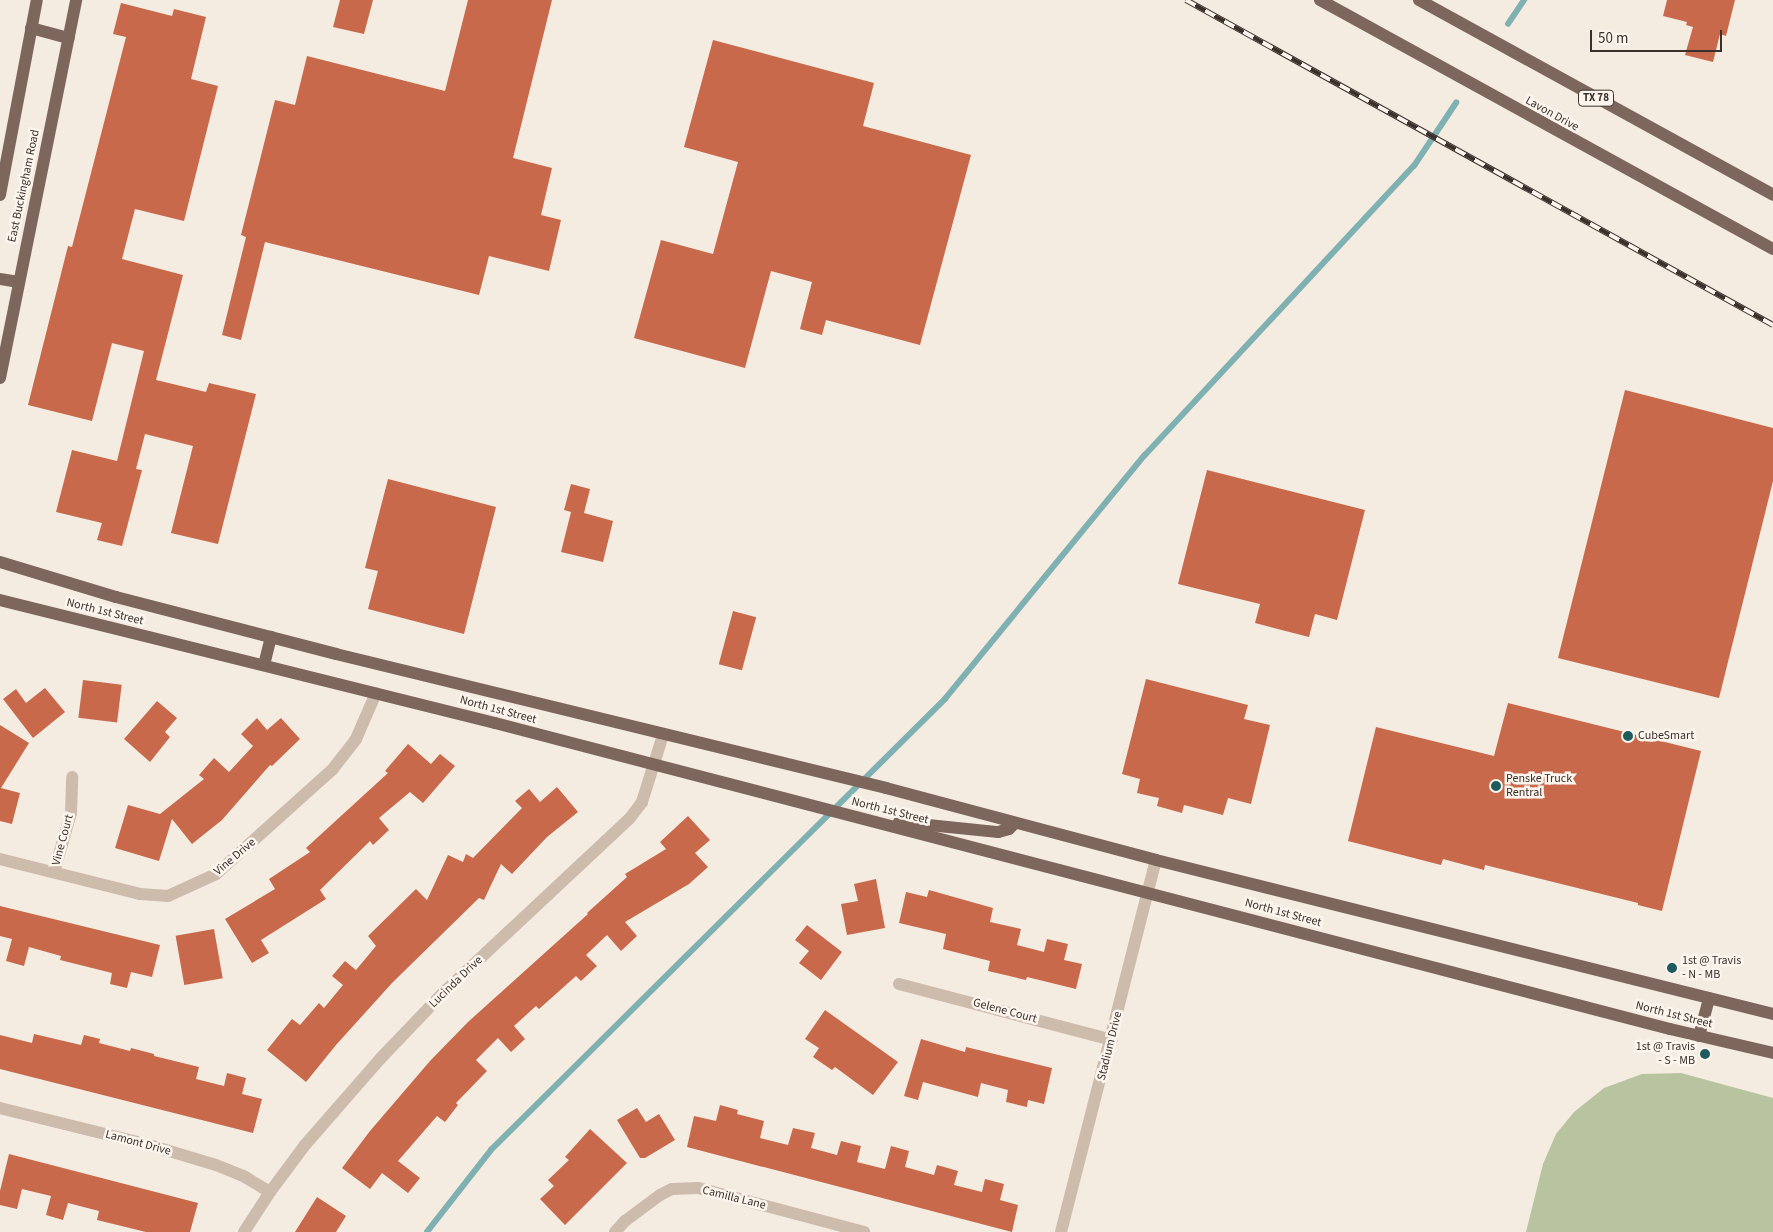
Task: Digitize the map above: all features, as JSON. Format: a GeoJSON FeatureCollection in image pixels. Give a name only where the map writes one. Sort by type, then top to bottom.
{"type":"FeatureCollection","features":[{"type":"Feature","properties":{"kind":"main road","name":"East Buckingham Road"},"geometry":{"type":"LineString","coordinates":[[0,195],[37,0]]}},
{"type":"Feature","properties":{"kind":"main road","name":"East Buckingham Road"},"geometry":{"type":"LineString","coordinates":[[0,378],[76,0]]}},
{"type":"Feature","properties":{"kind":"main road","name":"Lavon Drive"},"geometry":{"type":"LineString","coordinates":[[1320,0],[1773,249]]}},
{"type":"Feature","properties":{"kind":"main road","name":"TX 78"},"geometry":{"type":"LineString","coordinates":[[1419,0],[1773,195]]}},
{"type":"Feature","properties":{"kind":"main road"},"geometry":{"type":"LineString","coordinates":[[31,28],[68,38]]}},
{"type":"Feature","properties":{"kind":"main road"},"geometry":{"type":"LineString","coordinates":[[0,279],[18,282]]}},
{"type":"Feature","properties":{"kind":"main road","name":"North 1st Street"},"geometry":{"type":"LineString","coordinates":[[0,562],[116,597],[271,637],[663,735],[886,788],[1156,860],[1773,1014]]}},
{"type":"Feature","properties":{"kind":"main road","name":"North 1st Street"},"geometry":{"type":"LineString","coordinates":[[0,600],[376,693],[1773,1054]]}},
{"type":"Feature","properties":{"kind":"main road"},"geometry":{"type":"LineString","coordinates":[[264,665],[271,637]]}},
{"type":"Feature","properties":{"kind":"main road"},"geometry":{"type":"LineString","coordinates":[[864,819],[998,832],[1009,829],[1015,823]]}},
{"type":"Feature","properties":{"kind":"main road"},"geometry":{"type":"LineString","coordinates":[[1699,1036],[1709,998]]}},
{"type":"Feature","properties":{"kind":"street","name":"Vine Drive"},"geometry":{"type":"LineString","coordinates":[[0,859],[140,894],[168,896],[216,874],[332,770],[356,739],[376,693]]}},
{"type":"Feature","properties":{"kind":"street","name":"Lucinda Drive"},"geometry":{"type":"LineString","coordinates":[[244,1232],[270,1192],[305,1145],[443,993],[630,818],[642,802],[663,735]]}},
{"type":"Feature","properties":{"kind":"street","name":"Vine Court"},"geometry":{"type":"LineString","coordinates":[[54,872],[70,813],[72,777]]}},
{"type":"Feature","properties":{"kind":"street","name":"Stadium Drive"},"geometry":{"type":"LineString","coordinates":[[1062,1232],[1156,860]]}},
{"type":"Feature","properties":{"kind":"street","name":"Gelene Court"},"geometry":{"type":"LineString","coordinates":[[899,984],[1112,1040]]}},
{"type":"Feature","properties":{"kind":"street","name":"Lamont Drive"},"geometry":{"type":"LineString","coordinates":[[0,1108],[146,1144],[207,1162],[245,1177],[270,1192]]}},
{"type":"Feature","properties":{"kind":"street","name":"Camilla Lane"},"geometry":{"type":"LineString","coordinates":[[615,1232],[626,1221],[666,1192],[672,1189],[698,1188],[864,1232]]}},
{"type":"Feature","properties":{"kind":"green space"},"geometry":{"type":"Polygon","coordinates":[[[1681,1073],[1773,1098],[1773,1232],[1526,1232],[1543,1164],[1556,1134],[1574,1112],[1604,1088],[1642,1074],[1681,1073]]]}},
{"type":"Feature","properties":{"kind":"building"},"geometry":{"type":"Polygon","coordinates":[[[340,0],[373,0],[364,34],[333,27],[340,0]]]}},
{"type":"Feature","properties":{"kind":"building"},"geometry":{"type":"Polygon","coordinates":[[[468,0],[552,0],[513,158],[552,168],[541,215],[561,220],[549,271],[489,256],[479,295],[265,242],[241,340],[222,335],[246,237],[241,235],[275,100],[295,105],[307,56],[445,91],[468,0]]]}},
{"type":"Feature","properties":{"kind":"building"},"geometry":{"type":"Polygon","coordinates":[[[1667,0],[1735,0],[1726,36],[1720,34],[1713,62],[1685,55],[1693,27],[1686,25],[1687,22],[1663,16],[1667,0]]]}},
{"type":"Feature","properties":{"kind":"building"},"geometry":{"type":"Polygon","coordinates":[[[121,3],[172,16],[174,9],[206,17],[191,79],[218,86],[184,221],[135,209],[122,259],[183,275],[156,380],[206,392],[209,383],[256,394],[218,544],[171,533],[193,446],[145,434],[136,469],[142,470],[122,546],[97,540],[102,523],[56,512],[72,450],[117,461],[144,351],[112,343],[92,421],[28,405],[68,246],[72,247],[126,37],[113,34],[121,3]]]}},
{"type":"Feature","properties":{"kind":"building"},"geometry":{"type":"Polygon","coordinates":[[[713,40],[874,83],[863,126],[971,155],[920,345],[826,320],[822,335],[800,329],[812,282],[771,271],[745,368],[634,338],[661,240],[713,254],[738,162],[684,147],[713,40]]]}},
{"type":"Feature","properties":{"kind":"building"},"geometry":{"type":"Polygon","coordinates":[[[1625,390],[1773,428],[1773,481],[1719,698],[1558,658],[1625,390]]]}},
{"type":"Feature","properties":{"kind":"building"},"geometry":{"type":"Polygon","coordinates":[[[1207,470],[1365,510],[1337,620],[1315,614],[1309,637],[1255,623],[1260,604],[1178,584],[1207,470]]]}},
{"type":"Feature","properties":{"kind":"building"},"geometry":{"type":"Polygon","coordinates":[[[388,479],[496,507],[464,634],[368,609],[378,571],[365,568],[388,479]]]}},
{"type":"Feature","properties":{"kind":"building"},"geometry":{"type":"Polygon","coordinates":[[[571,484],[590,489],[584,513],[613,521],[603,562],[561,552],[571,512],[564,510],[571,484]]]}},
{"type":"Feature","properties":{"kind":"building"},"geometry":{"type":"Polygon","coordinates":[[[733,611],[756,617],[742,670],[719,664],[733,611]]]}},
{"type":"Feature","properties":{"kind":"building"},"geometry":{"type":"Polygon","coordinates":[[[1146,679],[1248,705],[1244,719],[1270,725],[1251,804],[1228,798],[1223,815],[1184,805],[1182,813],[1157,806],[1159,798],[1137,793],[1140,779],[1122,774],[1146,679]]]}},
{"type":"Feature","properties":{"kind":"building"},"geometry":{"type":"Polygon","coordinates":[[[83,680],[122,685],[117,722],[78,718],[83,680]]]}},
{"type":"Feature","properties":{"kind":"building"},"geometry":{"type":"Polygon","coordinates":[[[45,688],[65,712],[33,738],[3,699],[16,689],[26,703],[45,688]]]}},
{"type":"Feature","properties":{"kind":"building"},"geometry":{"type":"Polygon","coordinates":[[[157,701],[177,718],[165,732],[170,737],[150,762],[124,739],[157,701]]]}},
{"type":"Feature","properties":{"kind":"building"},"geometry":{"type":"Polygon","coordinates":[[[1508,703],[1701,751],[1662,911],[1638,905],[1638,903],[1485,865],[1484,870],[1443,859],[1441,865],[1348,841],[1376,727],[1494,756],[1508,703]]]}},
{"type":"Feature","properties":{"kind":"building"},"geometry":{"type":"Polygon","coordinates":[[[257,718],[267,730],[281,718],[300,739],[272,766],[270,765],[222,820],[192,844],[172,819],[159,861],[115,848],[128,805],[160,814],[204,779],[199,775],[214,758],[229,772],[253,746],[241,734],[257,718]]]}},
{"type":"Feature","properties":{"kind":"building"},"geometry":{"type":"Polygon","coordinates":[[[0,725],[29,743],[1,788],[20,793],[12,824],[0,821],[0,725]]]}},
{"type":"Feature","properties":{"kind":"building"},"geometry":{"type":"Polygon","coordinates":[[[408,744],[431,764],[440,754],[455,766],[423,803],[410,792],[379,818],[389,830],[373,845],[370,841],[320,890],[326,899],[261,940],[269,953],[252,963],[225,919],[275,889],[269,879],[310,852],[306,848],[388,773],[385,771],[408,744]]]}},
{"type":"Feature","properties":{"kind":"building"},"geometry":{"type":"Polygon","coordinates":[[[557,787],[578,812],[547,837],[512,874],[501,864],[484,900],[479,898],[392,983],[336,1045],[306,1082],[267,1050],[292,1019],[300,1025],[319,1003],[324,1008],[343,985],[332,976],[345,961],[356,970],[376,946],[368,936],[416,889],[427,900],[448,855],[463,862],[466,854],[473,858],[522,808],[515,801],[529,789],[540,802],[557,787]]]}},
{"type":"Feature","properties":{"kind":"building"},"geometry":{"type":"Polygon","coordinates":[[[688,816],[710,840],[695,853],[708,867],[689,884],[625,922],[637,936],[621,951],[607,935],[586,955],[597,966],[581,981],[576,976],[539,1009],[536,1006],[514,1026],[525,1039],[511,1052],[498,1038],[476,1060],[487,1071],[456,1103],[458,1105],[445,1122],[437,1116],[398,1161],[420,1178],[408,1193],[382,1173],[370,1189],[342,1168],[370,1131],[430,1061],[468,1022],[588,914],[627,877],[625,874],[666,849],[660,842],[688,816]]]}},
{"type":"Feature","properties":{"kind":"building"},"geometry":{"type":"Polygon","coordinates":[[[876,879],[885,928],[847,935],[841,904],[858,901],[854,884],[876,879]]]}},
{"type":"Feature","properties":{"kind":"building"},"geometry":{"type":"Polygon","coordinates":[[[929,890],[993,908],[990,922],[1021,929],[1017,945],[1044,952],[1047,939],[1068,944],[1064,960],[1082,964],[1076,989],[1027,977],[1026,980],[988,971],[990,961],[943,949],[946,934],[899,923],[906,892],[927,897],[929,890]]]}},
{"type":"Feature","properties":{"kind":"building"},"geometry":{"type":"Polygon","coordinates":[[[0,906],[160,945],[152,977],[131,972],[127,988],[110,984],[112,973],[60,960],[61,956],[29,947],[24,966],[6,961],[12,939],[0,936],[0,906]]]}},
{"type":"Feature","properties":{"kind":"building"},"geometry":{"type":"Polygon","coordinates":[[[807,925],[842,952],[821,980],[799,963],[809,951],[795,940],[807,925]]]}},
{"type":"Feature","properties":{"kind":"building"},"geometry":{"type":"Polygon","coordinates":[[[214,929],[223,978],[184,985],[176,936],[214,929]]]}},
{"type":"Feature","properties":{"kind":"building"},"geometry":{"type":"Polygon","coordinates":[[[825,1010],[898,1062],[873,1095],[835,1067],[832,1070],[813,1057],[819,1048],[805,1039],[825,1010]]]}},
{"type":"Feature","properties":{"kind":"building"},"geometry":{"type":"Polygon","coordinates":[[[34,1034],[81,1045],[84,1035],[100,1039],[99,1043],[130,1051],[131,1048],[154,1054],[154,1056],[199,1067],[196,1079],[224,1086],[227,1073],[246,1078],[242,1094],[262,1099],[253,1133],[0,1069],[0,1035],[32,1043],[34,1034]]]}},
{"type":"Feature","properties":{"kind":"building"},"geometry":{"type":"Polygon","coordinates":[[[921,1039],[965,1052],[966,1047],[1052,1068],[1044,1104],[1028,1100],[1027,1107],[1006,1102],[1008,1090],[981,1083],[978,1097],[923,1082],[918,1100],[904,1096],[921,1039]]]}},
{"type":"Feature","properties":{"kind":"building"},"geometry":{"type":"Polygon","coordinates":[[[720,1105],[738,1110],[737,1114],[764,1121],[760,1138],[788,1145],[793,1128],[815,1133],[811,1148],[837,1155],[841,1141],[861,1146],[857,1162],[885,1169],[891,1146],[909,1151],[905,1167],[934,1175],[937,1165],[958,1171],[954,1185],[982,1192],[985,1179],[1004,1184],[1000,1200],[1018,1205],[1012,1232],[687,1147],[694,1116],[716,1121],[720,1105]]]}},
{"type":"Feature","properties":{"kind":"building"},"geometry":{"type":"Polygon","coordinates":[[[637,1108],[646,1122],[659,1114],[675,1140],[645,1158],[640,1158],[617,1120],[637,1108]]]}},
{"type":"Feature","properties":{"kind":"building"},"geometry":{"type":"Polygon","coordinates":[[[590,1129],[627,1163],[565,1225],[540,1199],[554,1186],[548,1180],[569,1160],[565,1157],[590,1129]]]}},
{"type":"Feature","properties":{"kind":"building"},"geometry":{"type":"Polygon","coordinates":[[[9,1154],[198,1203],[190,1232],[146,1232],[97,1220],[99,1211],[68,1203],[63,1220],[46,1215],[51,1196],[22,1189],[17,1209],[0,1205],[0,1191],[9,1154]]]}},
{"type":"Feature","properties":{"kind":"building"},"geometry":{"type":"Polygon","coordinates":[[[317,1197],[346,1216],[336,1232],[295,1232],[317,1197]]]}},
{"type":"Feature","properties":{"kind":"waterway"},"geometry":{"type":"LineString","coordinates":[[1508,24],[1524,0]]}},
{"type":"Feature","properties":{"kind":"waterway"},"geometry":{"type":"LineString","coordinates":[[427,1232],[491,1150],[945,699],[1145,455],[1414,166],[1456,103]]}},
{"type":"Feature","properties":{"kind":"railway"},"geometry":{"type":"LineString","coordinates":[[1186,0],[1773,325]]}},
{"type":"Feature","properties":{"kind":"place","name":"CubeSmart"},"geometry":{"type":"Point","coordinates":[1628,736]}},
{"type":"Feature","properties":{"kind":"place","name":"Penske Truck Rentral"},"geometry":{"type":"Point","coordinates":[1496,786]}},
{"type":"Feature","properties":{"kind":"place","name":"1st @ Travis - N - MB"},"geometry":{"type":"Point","coordinates":[1672,968]}},
{"type":"Feature","properties":{"kind":"place","name":"1st @ Travis - S - MB"},"geometry":{"type":"Point","coordinates":[1705,1054]}}]}
